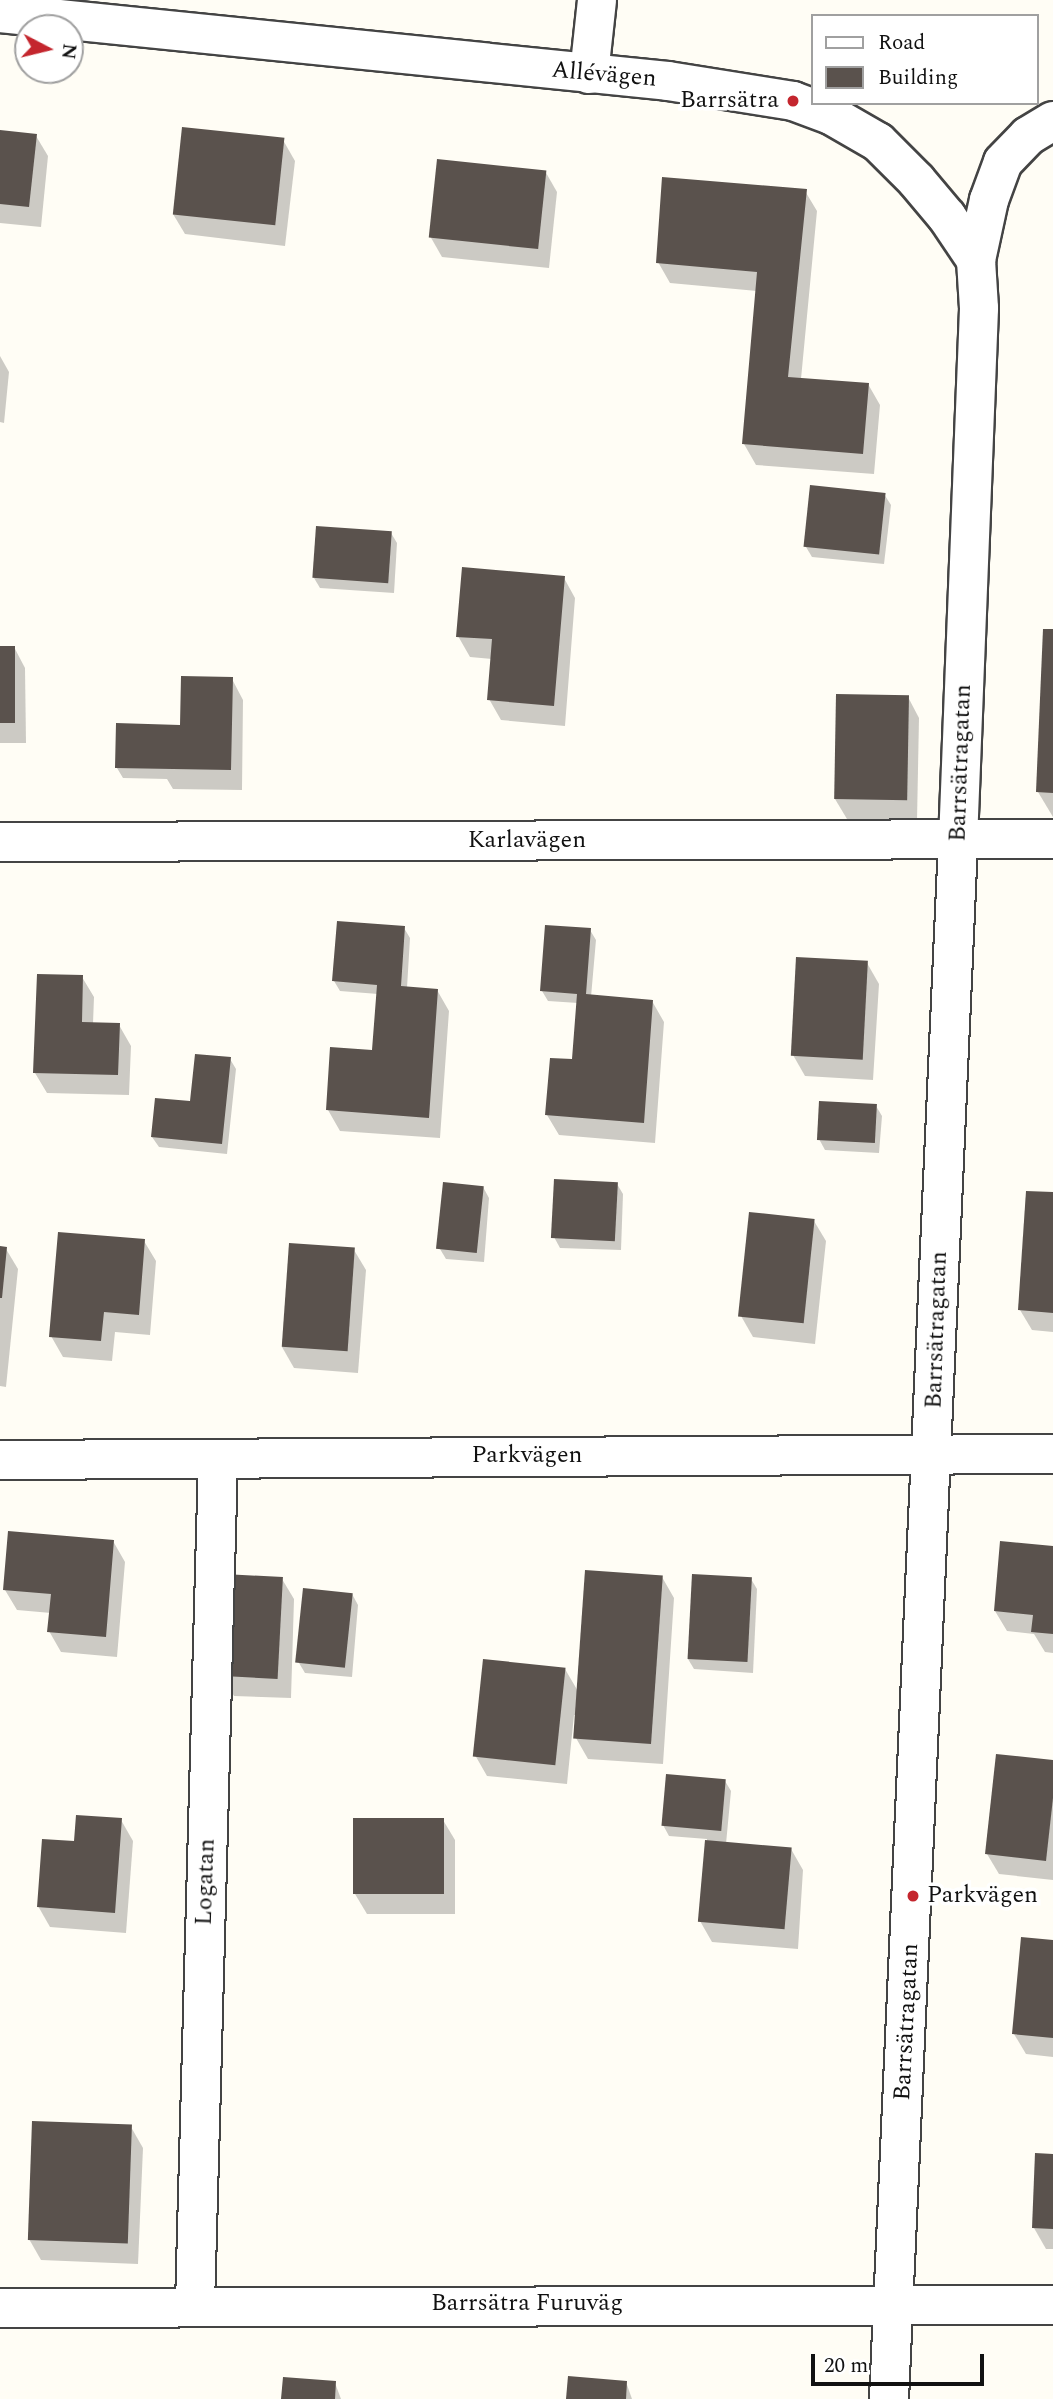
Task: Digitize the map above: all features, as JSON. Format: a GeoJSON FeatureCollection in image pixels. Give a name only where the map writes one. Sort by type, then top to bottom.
{"type":"FeatureCollection","features":[{"type":"Feature","properties":{"kind":"street"},"geometry":{"type":"LineString","coordinates":[[589,74],[597,0]]}},
{"type":"Feature","properties":{"kind":"street","name":"Allévägen"},"geometry":{"type":"LineString","coordinates":[[0,13],[589,74],[756,93],[793,100],[831,115],[878,142],[916,180],[947,217],[976,260]]}},
{"type":"Feature","properties":{"kind":"street"},"geometry":{"type":"LineString","coordinates":[[976,260],[989,200],[1003,162],[1028,136],[1053,121]]}},
{"type":"Feature","properties":{"kind":"street","name":"Barrsätragatan"},"geometry":{"type":"LineString","coordinates":[[889,2399],[958,841],[979,308],[976,260]]}},
{"type":"Feature","properties":{"kind":"street","name":"Karlavägen"},"geometry":{"type":"LineString","coordinates":[[0,842],[1053,839]]}},
{"type":"Feature","properties":{"kind":"street","name":"Parkvägen"},"geometry":{"type":"LineString","coordinates":[[0,1460],[1053,1454]]}},
{"type":"Feature","properties":{"kind":"street","name":"Logatan"},"geometry":{"type":"LineString","coordinates":[[195,2305],[218,1459]]}},
{"type":"Feature","properties":{"kind":"street","name":"Barrsätra Furuväg"},"geometry":{"type":"LineString","coordinates":[[0,2308],[893,2303],[1053,2305]]}},
{"type":"Feature","properties":{"kind":"building"},"geometry":{"type":"Polygon","coordinates":[[[182,127],[284,138],[275,225],[173,215],[182,127]]]}},
{"type":"Feature","properties":{"kind":"building"},"geometry":{"type":"Polygon","coordinates":[[[0,130],[37,134],[29,207],[0,204],[0,130]]]}},
{"type":"Feature","properties":{"kind":"building"},"geometry":{"type":"Polygon","coordinates":[[[437,159],[546,170],[538,249],[429,238],[437,159]]]}},
{"type":"Feature","properties":{"kind":"building"},"geometry":{"type":"Polygon","coordinates":[[[662,177],[807,189],[788,377],[869,383],[863,454],[742,444],[757,272],[656,263],[662,177]]]}},
{"type":"Feature","properties":{"kind":"building"},"geometry":{"type":"Polygon","coordinates":[[[810,485],[886,493],[879,555],[804,547],[810,485]]]}},
{"type":"Feature","properties":{"kind":"building"},"geometry":{"type":"Polygon","coordinates":[[[316,526],[392,531],[388,583],[312,578],[316,526]]]}},
{"type":"Feature","properties":{"kind":"building"},"geometry":{"type":"Polygon","coordinates":[[[462,567],[565,576],[554,706],[487,700],[492,639],[456,637],[462,567]]]}},
{"type":"Feature","properties":{"kind":"building"},"geometry":{"type":"Polygon","coordinates":[[[1043,629],[1053,629],[1053,793],[1036,792],[1043,629]]]}},
{"type":"Feature","properties":{"kind":"building"},"geometry":{"type":"Polygon","coordinates":[[[0,646],[15,646],[15,723],[0,723],[0,646]]]}},
{"type":"Feature","properties":{"kind":"building"},"geometry":{"type":"Polygon","coordinates":[[[181,676],[233,677],[231,770],[115,768],[116,723],[180,725],[181,676]]]}},
{"type":"Feature","properties":{"kind":"building"},"geometry":{"type":"Polygon","coordinates":[[[836,694],[909,695],[907,800],[834,799],[836,694]]]}},
{"type":"Feature","properties":{"kind":"building"},"geometry":{"type":"Polygon","coordinates":[[[337,921],[405,926],[401,986],[438,989],[429,1118],[326,1110],[330,1047],[372,1050],[377,985],[332,981],[337,921]]]}},
{"type":"Feature","properties":{"kind":"building"},"geometry":{"type":"Polygon","coordinates":[[[545,925],[591,928],[586,994],[653,1000],[644,1123],[545,1115],[550,1058],[572,1059],[577,994],[540,991],[545,925]]]}},
{"type":"Feature","properties":{"kind":"building"},"geometry":{"type":"Polygon","coordinates":[[[796,957],[868,961],[863,1060],[791,1056],[796,957]]]}},
{"type":"Feature","properties":{"kind":"building"},"geometry":{"type":"Polygon","coordinates":[[[37,974],[83,975],[82,1022],[120,1023],[118,1075],[33,1073],[37,974]]]}},
{"type":"Feature","properties":{"kind":"building"},"geometry":{"type":"Polygon","coordinates":[[[195,1054],[231,1057],[222,1144],[151,1137],[155,1098],[190,1101],[195,1054]]]}},
{"type":"Feature","properties":{"kind":"building"},"geometry":{"type":"Polygon","coordinates":[[[819,1101],[877,1104],[875,1143],[817,1140],[819,1101]]]}},
{"type":"Feature","properties":{"kind":"building"},"geometry":{"type":"Polygon","coordinates":[[[554,1179],[618,1182],[615,1241],[551,1238],[554,1179]]]}},
{"type":"Feature","properties":{"kind":"building"},"geometry":{"type":"Polygon","coordinates":[[[443,1182],[484,1186],[477,1253],[436,1249],[443,1182]]]}},
{"type":"Feature","properties":{"kind":"building"},"geometry":{"type":"Polygon","coordinates":[[[1026,1191],[1053,1192],[1053,1313],[1018,1310],[1026,1191]]]}},
{"type":"Feature","properties":{"kind":"building"},"geometry":{"type":"Polygon","coordinates":[[[749,1212],[815,1219],[804,1323],[738,1316],[749,1212]]]}},
{"type":"Feature","properties":{"kind":"building"},"geometry":{"type":"Polygon","coordinates":[[[58,1232],[145,1239],[139,1315],[104,1312],[101,1341],[49,1337],[58,1232]]]}},
{"type":"Feature","properties":{"kind":"building"},"geometry":{"type":"Polygon","coordinates":[[[289,1243],[355,1248],[348,1351],[282,1347],[289,1243]]]}},
{"type":"Feature","properties":{"kind":"building"},"geometry":{"type":"Polygon","coordinates":[[[0,1246],[7,1247],[2,1298],[0,1298],[0,1246]]]}},
{"type":"Feature","properties":{"kind":"building"},"geometry":{"type":"Polygon","coordinates":[[[8,1531],[114,1540],[106,1637],[47,1632],[51,1594],[3,1590],[8,1531]]]}},
{"type":"Feature","properties":{"kind":"building"},"geometry":{"type":"Polygon","coordinates":[[[1000,1541],[1053,1546],[1053,1634],[1031,1632],[1033,1615],[994,1611],[1000,1541]]]}},
{"type":"Feature","properties":{"kind":"building"},"geometry":{"type":"Polygon","coordinates":[[[585,1570],[663,1575],[651,1744],[573,1739],[585,1570]]]}},
{"type":"Feature","properties":{"kind":"building"},"geometry":{"type":"Polygon","coordinates":[[[224,1574],[283,1577],[278,1679],[219,1676],[224,1574]]]}},
{"type":"Feature","properties":{"kind":"building"},"geometry":{"type":"Polygon","coordinates":[[[692,1574],[752,1577],[747,1662],[688,1659],[692,1574]]]}},
{"type":"Feature","properties":{"kind":"building"},"geometry":{"type":"Polygon","coordinates":[[[303,1588],[353,1593],[345,1668],[295,1663],[303,1588]]]}},
{"type":"Feature","properties":{"kind":"building"},"geometry":{"type":"Polygon","coordinates":[[[483,1659],[566,1668],[555,1765],[473,1756],[483,1659]]]}},
{"type":"Feature","properties":{"kind":"building"},"geometry":{"type":"Polygon","coordinates":[[[996,1754],[1053,1760],[1053,1798],[1046,1861],[985,1854],[996,1754]]]}},
{"type":"Feature","properties":{"kind":"building"},"geometry":{"type":"Polygon","coordinates":[[[666,1774],[726,1779],[721,1831],[661,1826],[666,1774]]]}},
{"type":"Feature","properties":{"kind":"building"},"geometry":{"type":"Polygon","coordinates":[[[76,1815],[122,1818],[115,1913],[37,1907],[42,1839],[74,1841],[76,1815]]]}},
{"type":"Feature","properties":{"kind":"building"},"geometry":{"type":"Polygon","coordinates":[[[353,1818],[444,1818],[444,1894],[353,1894],[353,1818]]]}},
{"type":"Feature","properties":{"kind":"building"},"geometry":{"type":"Polygon","coordinates":[[[705,1840],[792,1848],[785,1929],[698,1922],[705,1840]]]}},
{"type":"Feature","properties":{"kind":"building"},"geometry":{"type":"Polygon","coordinates":[[[1021,1937],[1053,1940],[1053,2038],[1012,2034],[1021,1937]]]}},
{"type":"Feature","properties":{"kind":"building"},"geometry":{"type":"Polygon","coordinates":[[[32,2121],[132,2124],[128,2243],[28,2240],[32,2121]]]}},
{"type":"Feature","properties":{"kind":"building"},"geometry":{"type":"Polygon","coordinates":[[[1035,2153],[1053,2154],[1053,2229],[1032,2228],[1035,2153]]]}},
{"type":"Feature","properties":{"kind":"building"},"geometry":{"type":"Polygon","coordinates":[[[568,2376],[627,2381],[626,2399],[566,2399],[568,2376]]]}},
{"type":"Feature","properties":{"kind":"building"},"geometry":{"type":"Polygon","coordinates":[[[283,2377],[336,2381],[335,2399],[281,2399],[283,2377]]]}},
{"type":"Feature","properties":{"kind":"place","name":"Barrsätra"},"geometry":{"type":"Point","coordinates":[793,101]}},
{"type":"Feature","properties":{"kind":"place","name":"Parkvägen"},"geometry":{"type":"Point","coordinates":[913,1896]}}]}
